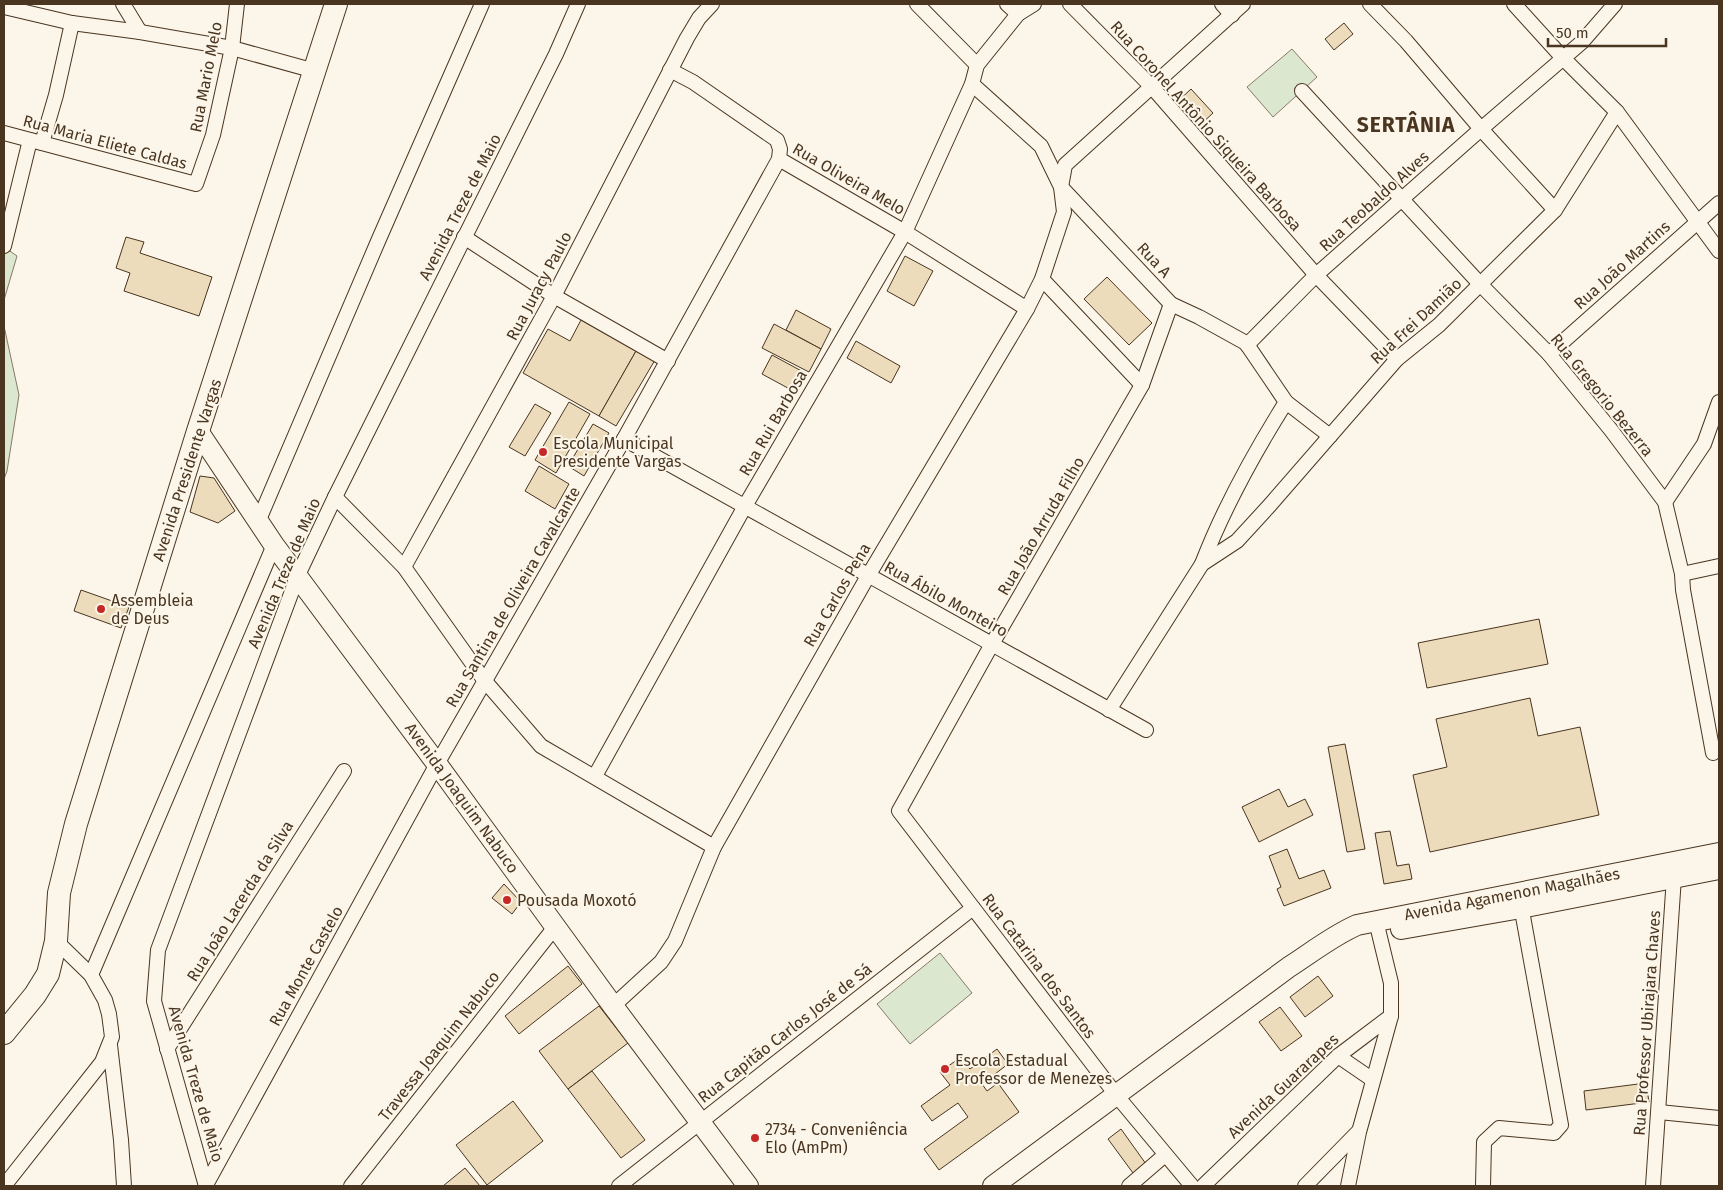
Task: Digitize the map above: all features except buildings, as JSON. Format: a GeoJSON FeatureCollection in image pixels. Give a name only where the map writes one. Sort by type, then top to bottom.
{"type":"FeatureCollection","features":[{"type":"Feature","properties":{"kind":"main road","name":"Avenida Presidente Vargas"},"geometry":{"type":"LineString","coordinates":[[4,1033],[35,995],[48,974],[56,941],[58,893],[76,824],[198,432],[336,4]]}},
{"type":"Feature","properties":{"kind":"main road","name":"Avenida Joaquim Nabuco"},"geometry":{"type":"LineString","coordinates":[[198,432],[274,545],[437,764],[613,1006],[748,1186]]}},
{"type":"Feature","properties":{"kind":"main road","name":"Avenida Agamenon Magalhães"},"geometry":{"type":"LineString","coordinates":[[993,1186],[1288,968],[1337,934],[1357,925],[1377,927],[1717,862]]}},
{"type":"Feature","properties":{"kind":"street"},"geometry":{"type":"LineString","coordinates":[[123,4],[140,32]]}},
{"type":"Feature","properties":{"kind":"street","name":"Rua Mario Melo"},"geometry":{"type":"LineString","coordinates":[[196,184],[213,135],[232,48],[237,4]]}},
{"type":"Feature","properties":{"kind":"street"},"geometry":{"type":"LineString","coordinates":[[258,522],[482,4]]}},
{"type":"Feature","properties":{"kind":"street","name":"Avenida Treze de Maio"},"geometry":{"type":"LineString","coordinates":[[206,1186],[154,1002],[158,950],[298,575],[334,498],[556,54],[578,4]]}},
{"type":"Feature","properties":{"kind":"street","name":"Rua Juracy Paulo"},"geometry":{"type":"LineString","coordinates":[[404,566],[554,296],[670,70],[699,18],[712,4]]}},
{"type":"Feature","properties":{"kind":"street"},"geometry":{"type":"LineString","coordinates":[[917,4],[977,65],[1018,14],[1034,4]]}},
{"type":"Feature","properties":{"kind":"street"},"geometry":{"type":"LineString","coordinates":[[1007,4],[1018,14]]}},
{"type":"Feature","properties":{"kind":"street","name":"Rua Coronel Antônio Siqueira Barbosa"},"geometry":{"type":"LineString","coordinates":[[1070,4],[1152,87],[1316,276],[1397,359]]}},
{"type":"Feature","properties":{"kind":"street"},"geometry":{"type":"LineString","coordinates":[[1222,4],[1232,14]]}},
{"type":"Feature","properties":{"kind":"street"},"geometry":{"type":"LineString","coordinates":[[1062,187],[1065,165],[1243,4]]}},
{"type":"Feature","properties":{"kind":"street"},"geometry":{"type":"LineString","coordinates":[[1370,4],[1406,41],[1481,129],[1555,210]]}},
{"type":"Feature","properties":{"kind":"street"},"geometry":{"type":"LineString","coordinates":[[1514,4],[1562,58],[1617,112],[1719,251]]}},
{"type":"Feature","properties":{"kind":"street","name":"Rua Teobaldo Alves"},"geometry":{"type":"LineString","coordinates":[[1247,345],[1316,276],[1582,42],[1615,4]]}},
{"type":"Feature","properties":{"kind":"street"},"geometry":{"type":"LineString","coordinates":[[4,7],[72,23],[140,32],[232,48],[315,71]]}},
{"type":"Feature","properties":{"kind":"street"},"geometry":{"type":"LineString","coordinates":[[4,246],[36,142],[56,95],[72,23]]}},
{"type":"Feature","properties":{"kind":"street","name":"Rua Rui Barbosa"},"geometry":{"type":"LineString","coordinates":[[594,776],[745,506],[905,232],[972,84],[977,65]]}},
{"type":"Feature","properties":{"kind":"street","name":"Rua Oliveira Melo"},"geometry":{"type":"LineString","coordinates":[[670,70],[693,82],[777,140],[780,149],[779,159],[905,232],[1027,308]]}},
{"type":"Feature","properties":{"kind":"street","name":"Rua A"},"geometry":{"type":"LineString","coordinates":[[972,84],[1041,146],[1062,187],[1171,304],[1199,317],[1247,345],[1286,402],[1330,436]]}},
{"type":"Feature","properties":{"kind":"street","name":"Rua Gregorio Bezerra"},"geometry":{"type":"LineString","coordinates":[[1302,91],[1480,284],[1548,354],[1612,430],[1665,502],[1682,574],[1683,590],[1713,753]]}},
{"type":"Feature","properties":{"kind":"street","name":"Rua Frei Damião"},"geometry":{"type":"LineString","coordinates":[[1202,564],[1237,541],[1397,359],[1439,325],[1555,210],[1617,112]]}},
{"type":"Feature","properties":{"kind":"street","name":"Rua Maria Eliete Caldas"},"geometry":{"type":"LineString","coordinates":[[4,133],[196,184]]}},
{"type":"Feature","properties":{"kind":"street","name":"Rua Santina de Oliveira Cavalcante"},"geometry":{"type":"LineString","coordinates":[[437,764],[624,439],[779,159]]}},
{"type":"Feature","properties":{"kind":"street","name":"Rua Carlos Pena"},"geometry":{"type":"LineString","coordinates":[[613,1006],[661,962],[675,941],[714,847],[868,576],[1027,308],[1042,279],[1064,212],[1062,187]]}},
{"type":"Feature","properties":{"kind":"street","name":"Rua João Martins"},"geometry":{"type":"LineString","coordinates":[[1548,354],[1719,203]]}},
{"type":"Feature","properties":{"kind":"street"},"geometry":{"type":"LineString","coordinates":[[464,237],[554,296],[668,361]]}},
{"type":"Feature","properties":{"kind":"street"},"geometry":{"type":"LineString","coordinates":[[1042,279],[1142,385]]}},
{"type":"Feature","properties":{"kind":"street","name":"Rua João Arruda Filho"},"geometry":{"type":"LineString","coordinates":[[899,811],[992,644],[1142,385],[1171,304]]}},
{"type":"Feature","properties":{"kind":"street","name":"Rua Frei Damião"},"geometry":{"type":"LineString","coordinates":[[1109,710],[1202,564],[1215,529],[1259,446],[1286,402]]}},
{"type":"Feature","properties":{"kind":"street"},"geometry":{"type":"LineString","coordinates":[[1665,502],[1704,444],[1719,402]]}},
{"type":"Feature","properties":{"kind":"street","name":"Rua Ábilo Monteiro"},"geometry":{"type":"LineString","coordinates":[[624,439],[1146,730]]}},
{"type":"Feature","properties":{"kind":"street"},"geometry":{"type":"LineString","coordinates":[[334,498],[404,566],[484,680],[541,746],[714,847]]}},
{"type":"Feature","properties":{"kind":"street","name":"Avenida Treze de Maio"},"geometry":{"type":"LineString","coordinates":[[91,974],[274,545]]}},
{"type":"Feature","properties":{"kind":"street"},"geometry":{"type":"LineString","coordinates":[[1682,574],[1719,566]]}},
{"type":"Feature","properties":{"kind":"street","name":"Rua Monte Castelo"},"geometry":{"type":"LineString","coordinates":[[206,1186],[437,764]]}},
{"type":"Feature","properties":{"kind":"street","name":"Rua João Lacerda da Silva"},"geometry":{"type":"LineString","coordinates":[[167,1049],[344,771]]}},
{"type":"Feature","properties":{"kind":"street","name":"Rua Catarina dos Santos"},"geometry":{"type":"LineString","coordinates":[[899,811],[1117,1096],[1192,1186]]}},
{"type":"Feature","properties":{"kind":"street","name":"Rua Professor Ubirajara Chaves"},"geometry":{"type":"LineString","coordinates":[[1653,1186],[1673,870]]}},
{"type":"Feature","properties":{"kind":"street"},"geometry":{"type":"LineString","coordinates":[[1483,1186],[1484,1142],[1499,1128],[1554,1133],[1561,1125],[1520,901]]}},
{"type":"Feature","properties":{"kind":"street","name":"Rua Capitão Carlos José de Sá"},"geometry":{"type":"LineString","coordinates":[[619,1186],[973,908]]}},
{"type":"Feature","properties":{"kind":"street","name":"Travessa Joaquim Nabuco"},"geometry":{"type":"LineString","coordinates":[[351,1186],[555,927]]}},
{"type":"Feature","properties":{"kind":"street"},"geometry":{"type":"LineString","coordinates":[[1348,1186],[1359,1132],[1391,1016],[1391,982],[1377,927]]}},
{"type":"Feature","properties":{"kind":"street"},"geometry":{"type":"LineString","coordinates":[[4,1186],[102,1062],[112,1037],[105,1000],[91,974],[56,941]]}},
{"type":"Feature","properties":{"kind":"street","name":"Avenida Guararapes"},"geometry":{"type":"LineString","coordinates":[[1202,1186],[1338,1056],[1391,1016]]}},
{"type":"Feature","properties":{"kind":"street"},"geometry":{"type":"LineString","coordinates":[[109,1043],[121,1140],[124,1186]]}},
{"type":"Feature","properties":{"kind":"street"},"geometry":{"type":"LineString","coordinates":[[1338,1056],[1373,1080]]}},
{"type":"Feature","properties":{"kind":"street"},"geometry":{"type":"LineString","coordinates":[[1659,1112],[1719,1118]]}},
{"type":"Feature","properties":{"kind":"street"},"geometry":{"type":"LineString","coordinates":[[1305,1186],[1359,1132]]}},
{"type":"Feature","properties":{"kind":"street"},"geometry":{"type":"LineString","coordinates":[[1129,1186],[1165,1155]]}},
{"type":"Feature","properties":{"kind":"green space"},"geometry":{"type":"Polygon","coordinates":[[[1292,49],[1317,77],[1273,117],[1247,87],[1292,49]]]}},
{"type":"Feature","properties":{"kind":"green space"},"geometry":{"type":"Polygon","coordinates":[[[4,247],[17,256],[4,300],[4,247]]]}},
{"type":"Feature","properties":{"kind":"green space"},"geometry":{"type":"Polygon","coordinates":[[[4,326],[19,395],[7,471],[4,479],[4,326]]]}},
{"type":"Feature","properties":{"kind":"green space"},"geometry":{"type":"Polygon","coordinates":[[[940,953],[972,993],[910,1044],[877,1004],[940,953]]]}},
{"type":"Feature","properties":{"kind":"place","name":"Escola Municipal Presidente Vargas"},"geometry":{"type":"Point","coordinates":[543,452]}},
{"type":"Feature","properties":{"kind":"place","name":"Assembleia de Deus"},"geometry":{"type":"Point","coordinates":[101,609]}},
{"type":"Feature","properties":{"kind":"place","name":"Pousada Moxotó"},"geometry":{"type":"Point","coordinates":[507,900]}},
{"type":"Feature","properties":{"kind":"place","name":"Escola Estadual Professor de Menezes"},"geometry":{"type":"Point","coordinates":[945,1069]}},
{"type":"Feature","properties":{"kind":"place","name":"2734 - Conveniência Elo (AmPm)"},"geometry":{"type":"Point","coordinates":[755,1138]}},
{"type":"Feature","properties":{"kind":"district","name":"SERTÂNIA"},"geometry":{"type":"Point","coordinates":[1406,125]}}]}
